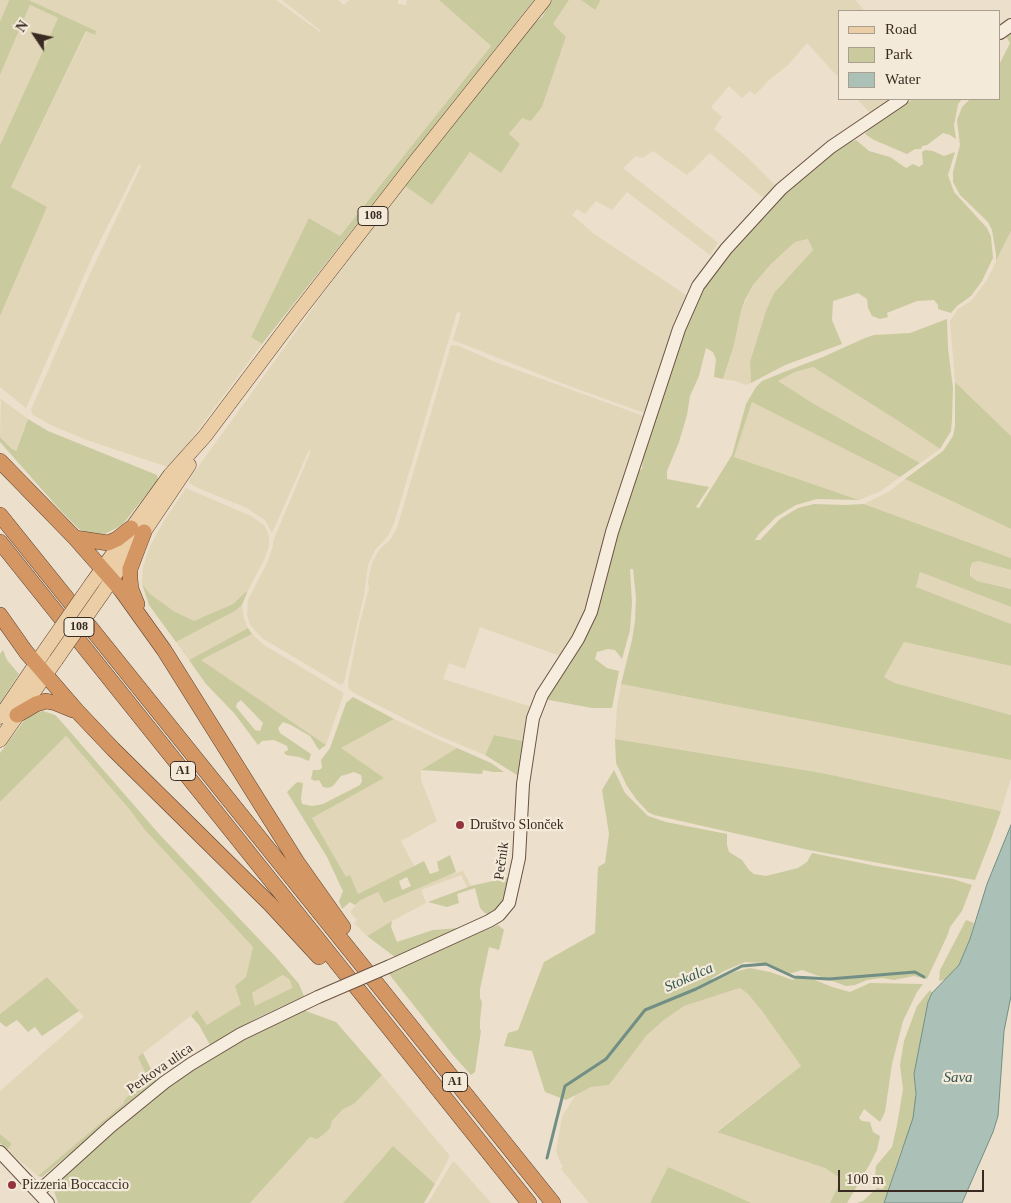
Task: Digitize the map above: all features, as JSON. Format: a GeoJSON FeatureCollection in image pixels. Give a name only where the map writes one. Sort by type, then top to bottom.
{"type":"FeatureCollection","features":[{"type":"Feature","properties":{"kind":"highway"},"geometry":{"type":"LineString","coordinates":[[0,461],[75,538],[107,574],[146,624],[297,862],[347,934],[357,961]]}},
{"type":"Feature","properties":{"kind":"highway","name":"A1"},"geometry":{"type":"LineString","coordinates":[[0,515],[552,1203]]}},
{"type":"Feature","properties":{"kind":"highway"},"geometry":{"type":"LineString","coordinates":[[75,538],[108,543],[138,530]]}},
{"type":"Feature","properties":{"kind":"highway"},"geometry":{"type":"LineString","coordinates":[[138,530],[130,579],[137,605],[146,624]]}},
{"type":"Feature","properties":{"kind":"highway","name":"A1"},"geometry":{"type":"LineString","coordinates":[[0,542],[529,1203]]}},
{"type":"Feature","properties":{"kind":"highway"},"geometry":{"type":"LineString","coordinates":[[0,615],[40,670],[113,749],[270,904],[348,991],[365,1000]]}},
{"type":"Feature","properties":{"kind":"highway"},"geometry":{"type":"LineString","coordinates":[[17,716],[36,704],[46,702],[56,703],[77,711]]}},
{"type":"Feature","properties":{"kind":"main road","name":"108"},"geometry":{"type":"LineString","coordinates":[[0,717],[40,670],[56,660],[102,594],[107,574],[138,530],[170,476],[206,436],[293,319],[544,0]]}},
{"type":"Feature","properties":{"kind":"main road","name":"108"},"geometry":{"type":"LineString","coordinates":[[0,740],[17,716],[40,670],[46,649],[92,583],[107,574]]}},
{"type":"Feature","properties":{"kind":"street"},"geometry":{"type":"LineString","coordinates":[[1001,33],[1011,25]]}},
{"type":"Feature","properties":{"kind":"street","name":"Pečnik"},"geometry":{"type":"LineString","coordinates":[[318,997],[489,922],[499,915],[509,903],[519,858],[523,784],[533,718],[542,695],[578,640],[591,612],[612,532],[679,329],[698,286],[726,249],[781,189],[831,147],[901,100]]}},
{"type":"Feature","properties":{"kind":"street","name":"Perkova ulica"},"geometry":{"type":"LineString","coordinates":[[43,1197],[111,1126],[143,1098],[241,1034],[318,997]]}},
{"type":"Feature","properties":{"kind":"street"},"geometry":{"type":"LineString","coordinates":[[0,1152],[43,1197]]}},
{"type":"Feature","properties":{"kind":"shaded area"},"geometry":{"type":"Polygon","coordinates":[[[0,0],[9,0],[0,22],[0,0]]]}},
{"type":"Feature","properties":{"kind":"shaded area"},"geometry":{"type":"Polygon","coordinates":[[[29,0],[276,0],[320,32],[282,0],[338,0],[344,5],[349,0],[398,0],[398,4],[406,5],[407,0],[439,0],[491,46],[340,236],[310,218],[251,337],[262,344],[184,449],[168,467],[87,440],[53,426],[33,415],[31,410],[89,276],[141,166],[139,164],[94,253],[26,408],[0,387],[0,316],[46,208],[11,187],[87,31],[94,35],[71,20],[29,0]]]}},
{"type":"Feature","properties":{"kind":"shaded area"},"geometry":{"type":"Polygon","coordinates":[[[569,0],[581,0],[595,10],[601,0],[855,0],[864,10],[838,10],[838,77],[807,43],[787,66],[770,79],[755,95],[750,91],[742,98],[729,86],[711,107],[722,117],[714,129],[748,158],[778,188],[766,200],[710,153],[687,175],[653,151],[642,158],[636,156],[623,168],[718,243],[710,255],[627,192],[612,210],[596,201],[585,214],[577,209],[572,215],[594,234],[686,295],[686,300],[647,414],[564,384],[453,340],[461,313],[457,312],[394,523],[388,536],[375,550],[368,565],[364,595],[344,682],[341,685],[262,638],[250,625],[247,615],[248,600],[267,563],[273,541],[311,451],[308,452],[272,533],[265,520],[247,508],[189,483],[190,478],[334,279],[405,186],[432,205],[470,152],[501,173],[509,135],[522,117],[531,121],[542,107],[566,38],[552,25],[569,0]]]}},
{"type":"Feature","properties":{"kind":"shaded area"},"geometry":{"type":"Polygon","coordinates":[[[30,5],[58,18],[0,145],[0,75],[30,5]]]}},
{"type":"Feature","properties":{"kind":"shaded area"},"geometry":{"type":"Polygon","coordinates":[[[858,100],[893,100],[871,114],[858,100]]]}},
{"type":"Feature","properties":{"kind":"shaded area"},"geometry":{"type":"Polygon","coordinates":[[[1011,231],[1011,436],[955,382],[950,321],[958,309],[971,301],[987,280],[1011,231]]]}},
{"type":"Feature","properties":{"kind":"shaded area"},"geometry":{"type":"Polygon","coordinates":[[[809,239],[813,250],[774,293],[750,362],[751,383],[747,385],[723,379],[734,345],[741,311],[753,285],[771,264],[795,242],[809,239]]]}},
{"type":"Feature","properties":{"kind":"shaded area"},"geometry":{"type":"Polygon","coordinates":[[[451,345],[459,346],[495,362],[646,417],[591,597],[563,657],[480,627],[465,669],[449,663],[443,679],[532,707],[523,741],[494,735],[485,755],[435,734],[356,694],[349,689],[348,683],[359,626],[369,588],[368,581],[372,563],[379,550],[390,540],[397,528],[451,345]]]}},
{"type":"Feature","properties":{"kind":"shaded area"},"geometry":{"type":"Polygon","coordinates":[[[813,367],[940,449],[920,463],[814,404],[777,381],[795,372],[813,367]]]}},
{"type":"Feature","properties":{"kind":"shaded area"},"geometry":{"type":"Polygon","coordinates":[[[1,399],[28,419],[15,452],[0,437],[1,399]]]}},
{"type":"Feature","properties":{"kind":"shaded area"},"geometry":{"type":"Polygon","coordinates":[[[752,401],[900,477],[879,492],[859,500],[734,457],[752,401]]]}},
{"type":"Feature","properties":{"kind":"shaded area"},"geometry":{"type":"Polygon","coordinates":[[[905,479],[1011,529],[1011,558],[864,504],[890,491],[905,479]]]}},
{"type":"Feature","properties":{"kind":"shaded area"},"geometry":{"type":"Polygon","coordinates":[[[186,488],[251,516],[265,526],[269,536],[269,546],[264,560],[248,590],[233,604],[194,622],[175,612],[149,594],[142,584],[143,567],[149,548],[165,519],[186,488]]]}},
{"type":"Feature","properties":{"kind":"shaded area"},"geometry":{"type":"Polygon","coordinates":[[[978,561],[1011,570],[1011,589],[977,581],[970,576],[972,563],[978,561]]]}},
{"type":"Feature","properties":{"kind":"shaded area"},"geometry":{"type":"Polygon","coordinates":[[[920,572],[1011,607],[1011,624],[916,588],[920,572]]]}},
{"type":"Feature","properties":{"kind":"shaded area"},"geometry":{"type":"Polygon","coordinates":[[[242,605],[248,628],[189,660],[176,642],[235,611],[242,605]]]}},
{"type":"Feature","properties":{"kind":"shaded area"},"geometry":{"type":"Polygon","coordinates":[[[252,634],[264,645],[344,693],[326,745],[200,660],[252,634]]]}},
{"type":"Feature","properties":{"kind":"shaded area"},"geometry":{"type":"Polygon","coordinates":[[[904,642],[1011,666],[1011,715],[895,683],[884,677],[904,642]]]}},
{"type":"Feature","properties":{"kind":"shaded area"},"geometry":{"type":"Polygon","coordinates":[[[621,684],[1011,760],[1011,778],[1001,811],[822,773],[615,739],[621,684]]]}},
{"type":"Feature","properties":{"kind":"shaded area"},"geometry":{"type":"Polygon","coordinates":[[[394,719],[457,748],[421,770],[421,780],[437,821],[401,841],[414,866],[358,894],[350,876],[346,878],[312,818],[383,778],[340,748],[394,719]]]}},
{"type":"Feature","properties":{"kind":"shaded area"},"geometry":{"type":"Polygon","coordinates":[[[66,736],[144,829],[253,947],[241,1004],[207,1026],[197,1011],[138,1057],[148,1079],[125,1099],[123,1104],[38,1176],[7,1150],[12,1144],[0,1134],[0,1091],[84,1017],[47,977],[0,1014],[0,802],[66,736]]]}},
{"type":"Feature","properties":{"kind":"shaded area"},"geometry":{"type":"Polygon","coordinates":[[[463,871],[471,886],[467,887],[461,875],[421,890],[426,903],[367,936],[354,923],[357,920],[350,912],[361,900],[378,892],[384,903],[439,878],[463,871]]]}},
{"type":"Feature","properties":{"kind":"shaded area"},"geometry":{"type":"Polygon","coordinates":[[[284,975],[290,980],[292,988],[255,1007],[252,993],[284,975]]]}},
{"type":"Feature","properties":{"kind":"shaded area"},"geometry":{"type":"Polygon","coordinates":[[[740,988],[748,994],[762,1011],[801,1066],[717,1131],[825,1168],[837,1176],[840,1182],[830,1203],[751,1203],[668,1167],[650,1203],[589,1203],[561,1169],[563,1166],[556,1151],[562,1117],[576,1094],[591,1087],[609,1085],[647,1035],[684,1006],[740,988]]]}},
{"type":"Feature","properties":{"kind":"shaded area"},"geometry":{"type":"Polygon","coordinates":[[[382,1075],[450,1156],[435,1184],[393,1146],[343,1203],[250,1203],[310,1137],[330,1128],[332,1121],[343,1109],[354,1104],[382,1075]]]}},
{"type":"Feature","properties":{"kind":"shaded area"},"geometry":{"type":"Polygon","coordinates":[[[453,1161],[462,1170],[491,1203],[428,1203],[453,1161]]]}},
{"type":"Feature","properties":{"kind":"green space"},"geometry":{"type":"Polygon","coordinates":[[[9,0],[29,0],[96,31],[95,35],[86,31],[11,187],[47,207],[0,316],[0,145],[58,18],[30,5],[0,75],[0,22],[9,0]]]}},
{"type":"Feature","properties":{"kind":"green space"},"geometry":{"type":"Polygon","coordinates":[[[439,0],[534,0],[262,344],[251,337],[309,218],[340,236],[491,46],[439,0]]]}},
{"type":"Feature","properties":{"kind":"green space"},"geometry":{"type":"Polygon","coordinates":[[[552,0],[569,0],[553,24],[566,37],[542,107],[531,121],[522,118],[509,134],[520,144],[501,173],[470,152],[432,205],[405,186],[532,25],[542,17],[552,0]]]}},
{"type":"Feature","properties":{"kind":"green space"},"geometry":{"type":"Polygon","coordinates":[[[581,0],[601,0],[595,10],[581,0]]]}},
{"type":"Feature","properties":{"kind":"green space"},"geometry":{"type":"Polygon","coordinates":[[[1011,30],[1011,231],[996,261],[992,230],[988,222],[960,195],[953,182],[953,172],[960,145],[957,120],[962,107],[969,100],[1001,100],[1001,61],[1010,43],[1005,35],[1011,30]]]}},
{"type":"Feature","properties":{"kind":"green space"},"geometry":{"type":"Polygon","coordinates":[[[911,100],[961,100],[958,104],[954,125],[956,139],[943,133],[927,145],[922,146],[921,149],[915,149],[907,154],[874,140],[865,134],[872,126],[911,100]]]}},
{"type":"Feature","properties":{"kind":"green space"},"geometry":{"type":"Polygon","coordinates":[[[856,140],[869,151],[890,157],[906,168],[913,164],[919,167],[923,164],[922,152],[925,150],[944,156],[955,152],[948,175],[954,192],[987,228],[991,237],[993,258],[982,281],[971,296],[951,313],[938,309],[938,305],[934,300],[917,301],[887,313],[888,317],[880,319],[872,316],[868,308],[867,299],[858,293],[833,301],[832,320],[842,344],[785,365],[751,383],[750,362],[766,311],[774,293],[813,250],[808,239],[795,242],[771,264],[753,285],[745,300],[723,379],[714,377],[716,359],[713,352],[706,348],[699,376],[690,396],[687,415],[679,442],[667,471],[667,479],[709,487],[696,507],[699,508],[732,455],[746,404],[762,381],[865,338],[874,335],[910,333],[947,319],[948,348],[953,388],[952,420],[951,431],[940,449],[813,367],[795,372],[778,381],[814,404],[920,463],[900,477],[752,402],[734,457],[859,500],[817,499],[796,505],[776,517],[755,540],[760,540],[780,519],[798,508],[814,504],[864,504],[1011,558],[1011,570],[978,561],[972,563],[970,576],[977,581],[1011,589],[1011,607],[920,572],[916,587],[1011,624],[1011,666],[904,642],[884,677],[895,683],[1011,715],[1011,760],[621,684],[635,621],[636,598],[633,569],[630,569],[632,603],[630,630],[622,659],[615,650],[608,649],[597,652],[595,659],[607,668],[619,671],[612,708],[592,708],[544,699],[580,645],[638,471],[642,469],[643,454],[688,318],[708,280],[760,218],[792,187],[846,143],[856,140]]]}},
{"type":"Feature","properties":{"kind":"green space"},"geometry":{"type":"Polygon","coordinates":[[[955,382],[1011,436],[1011,529],[905,479],[943,451],[953,436],[955,426],[955,382]]]}},
{"type":"Feature","properties":{"kind":"green space"},"geometry":{"type":"Polygon","coordinates":[[[28,419],[48,431],[157,475],[158,480],[122,525],[105,534],[91,535],[79,529],[61,511],[0,442],[0,437],[16,451],[28,419]]]}},
{"type":"Feature","properties":{"kind":"green space"},"geometry":{"type":"Polygon","coordinates":[[[142,584],[150,594],[175,612],[194,621],[233,604],[248,590],[242,605],[235,611],[176,642],[149,605],[142,584]]]}},
{"type":"Feature","properties":{"kind":"green space"},"geometry":{"type":"Polygon","coordinates":[[[248,628],[252,634],[201,660],[326,745],[319,750],[310,736],[283,722],[278,728],[280,733],[311,754],[309,761],[286,755],[284,752],[288,750],[287,746],[274,740],[262,741],[258,745],[234,713],[206,684],[189,660],[248,628]],[[241,700],[237,703],[236,707],[255,730],[260,731],[263,723],[241,700]]]}},
{"type":"Feature","properties":{"kind":"green space"},"geometry":{"type":"Polygon","coordinates":[[[3,650],[7,660],[19,674],[0,703],[0,654],[3,650]]]}},
{"type":"Feature","properties":{"kind":"green space"},"geometry":{"type":"Polygon","coordinates":[[[353,697],[394,719],[341,748],[384,778],[312,818],[346,877],[350,875],[358,894],[424,861],[430,874],[439,871],[437,862],[450,855],[456,872],[384,903],[378,892],[355,905],[350,902],[342,909],[339,901],[343,891],[327,857],[287,792],[297,782],[303,783],[302,804],[312,806],[323,804],[360,785],[362,781],[361,775],[354,772],[341,776],[333,786],[328,788],[323,787],[319,780],[311,779],[313,770],[322,768],[321,760],[330,748],[346,703],[353,697]],[[407,877],[399,881],[402,890],[411,886],[407,877]]]}},
{"type":"Feature","properties":{"kind":"green space"},"geometry":{"type":"Polygon","coordinates":[[[43,711],[55,715],[59,719],[160,835],[276,957],[299,984],[304,996],[257,1018],[210,1045],[199,1025],[191,1016],[197,1010],[207,1025],[241,1004],[235,986],[246,977],[253,947],[144,829],[66,736],[0,802],[0,753],[27,717],[43,711]],[[283,975],[252,993],[255,1006],[292,988],[290,980],[283,975]]]}},
{"type":"Feature","properties":{"kind":"green space"},"geometry":{"type":"Polygon","coordinates":[[[494,735],[523,741],[520,772],[517,775],[485,755],[494,735]]]}},
{"type":"Feature","properties":{"kind":"green space"},"geometry":{"type":"Polygon","coordinates":[[[615,739],[822,773],[1001,811],[975,880],[916,870],[809,850],[654,815],[648,812],[627,786],[616,763],[615,739]]]}},
{"type":"Feature","properties":{"kind":"green space"},"geometry":{"type":"Polygon","coordinates":[[[457,748],[491,763],[504,772],[483,770],[482,774],[421,770],[457,748]]]}},
{"type":"Feature","properties":{"kind":"green space"},"geometry":{"type":"Polygon","coordinates":[[[614,770],[625,793],[648,816],[666,822],[727,834],[729,852],[742,860],[754,874],[766,876],[798,868],[807,862],[812,853],[953,879],[972,885],[962,911],[950,927],[927,979],[914,976],[894,980],[882,978],[846,986],[802,970],[789,974],[762,963],[745,962],[711,979],[714,981],[734,972],[750,968],[770,972],[793,980],[799,976],[808,977],[850,992],[870,983],[923,984],[903,1021],[892,1064],[885,1112],[880,1122],[864,1109],[859,1118],[862,1121],[870,1122],[873,1132],[880,1136],[877,1150],[847,1203],[830,1203],[840,1182],[837,1176],[825,1168],[717,1132],[801,1066],[762,1011],[748,994],[740,988],[684,1006],[647,1035],[609,1085],[591,1087],[566,1100],[545,1092],[532,1051],[504,1046],[508,1033],[518,1030],[544,962],[595,933],[598,867],[605,863],[609,834],[602,790],[614,770]]]}},
{"type":"Feature","properties":{"kind":"green space"},"geometry":{"type":"Polygon","coordinates":[[[514,876],[512,889],[492,916],[480,908],[475,888],[457,894],[459,903],[447,907],[428,902],[471,886],[514,876]]]}},
{"type":"Feature","properties":{"kind":"green space"},"geometry":{"type":"Polygon","coordinates":[[[966,920],[974,923],[970,939],[959,965],[947,979],[939,981],[940,970],[966,920]]]}},
{"type":"Feature","properties":{"kind":"green space"},"geometry":{"type":"Polygon","coordinates":[[[392,921],[391,927],[397,942],[433,930],[472,927],[395,957],[367,936],[392,921]]]}},
{"type":"Feature","properties":{"kind":"green space"},"geometry":{"type":"Polygon","coordinates":[[[498,925],[504,930],[499,950],[489,947],[480,989],[482,1002],[481,1031],[475,1072],[471,1075],[389,974],[403,966],[498,925]]]}},
{"type":"Feature","properties":{"kind":"green space"},"geometry":{"type":"Polygon","coordinates":[[[47,977],[79,1011],[42,1036],[35,1027],[28,1032],[17,1020],[6,1027],[0,1022],[0,1014],[47,977]]]}},
{"type":"Feature","properties":{"kind":"green space"},"geometry":{"type":"Polygon","coordinates":[[[930,990],[932,993],[928,1002],[914,1074],[916,1102],[911,1129],[901,1151],[884,1203],[857,1203],[863,1201],[877,1188],[883,1189],[885,1184],[875,1177],[876,1166],[892,1147],[897,1125],[903,1089],[900,1065],[904,1041],[917,1006],[930,990]]]}},
{"type":"Feature","properties":{"kind":"green space"},"geometry":{"type":"Polygon","coordinates":[[[303,1010],[336,1022],[382,1075],[354,1104],[343,1109],[324,1134],[317,1139],[310,1137],[250,1203],[58,1203],[54,1191],[61,1177],[124,1119],[193,1068],[250,1035],[303,1010]]]}},
{"type":"Feature","properties":{"kind":"green space"},"geometry":{"type":"Polygon","coordinates":[[[143,1053],[157,1081],[42,1177],[38,1176],[123,1104],[125,1099],[148,1079],[138,1057],[143,1053]]]}},
{"type":"Feature","properties":{"kind":"green space"},"geometry":{"type":"Polygon","coordinates":[[[0,1134],[12,1144],[7,1150],[0,1143],[0,1134]]]}},
{"type":"Feature","properties":{"kind":"green space"},"geometry":{"type":"Polygon","coordinates":[[[393,1146],[435,1184],[424,1203],[343,1203],[393,1146]]]}},
{"type":"Feature","properties":{"kind":"green space"},"geometry":{"type":"Polygon","coordinates":[[[668,1167],[725,1191],[751,1203],[650,1203],[668,1167]]]}},
{"type":"Feature","properties":{"kind":"water","name":"Sava"},"geometry":{"type":"Polygon","coordinates":[[[1011,825],[1011,996],[1004,1031],[998,1116],[993,1132],[962,1203],[884,1203],[913,1118],[916,1094],[914,1074],[928,1002],[932,993],[959,965],[970,939],[987,884],[1011,825]]]}},
{"type":"Feature","properties":{"kind":"waterway","name":"Stokalca"},"geometry":{"type":"LineString","coordinates":[[547,1158],[565,1086],[606,1059],[645,1010],[696,989],[742,966],[766,964],[794,977],[829,979],[915,972],[924,977]]}},
{"type":"Feature","properties":{"kind":"place","name":"Društvo Slonček"},"geometry":{"type":"Point","coordinates":[460,825]}},
{"type":"Feature","properties":{"kind":"place","name":"Pizzeria Boccaccio"},"geometry":{"type":"Point","coordinates":[12,1185]}}]}
